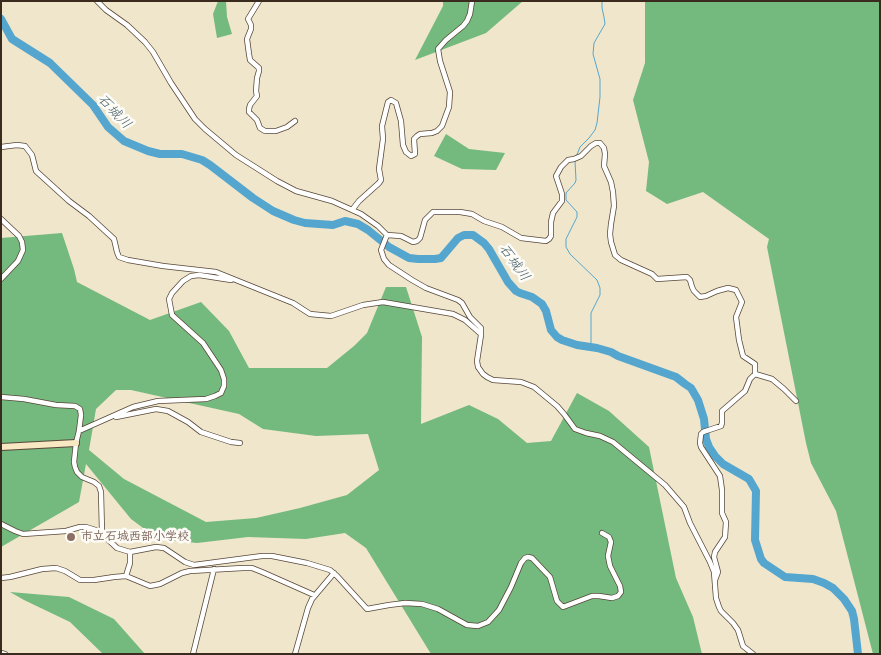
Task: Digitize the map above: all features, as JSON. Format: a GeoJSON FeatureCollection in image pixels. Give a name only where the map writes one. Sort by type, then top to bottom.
{"type":"FeatureCollection","features":[{"type":"Feature","properties":{"kind":"street"},"geometry":{"type":"LineString","coordinates":[[97,1],[145,42],[195,119],[236,155],[296,191],[332,201],[361,214],[378,226],[387,236],[401,236],[417,242],[425,220],[433,212],[460,212],[472,214],[484,221],[502,227],[521,238],[546,241],[551,236],[553,213],[562,201],[562,194],[556,176],[568,160],[582,156],[591,146],[600,143],[604,148],[604,166],[613,192],[614,206],[610,234],[615,255],[621,260],[652,274],[657,279],[687,277],[694,291],[700,296],[706,296],[728,288],[736,290],[742,302],[736,318],[739,340],[744,356],[755,364],[755,374],[750,379],[745,391],[722,411],[722,423],[720,426],[703,432],[700,438],[701,447],[720,476],[722,513],[726,522],[725,537],[715,552],[714,557],[718,572],[715,581]]}},
{"type":"Feature","properties":{"kind":"street"},"geometry":{"type":"LineString","coordinates":[[259,1],[248,19],[251,25],[247,39],[250,60],[259,68],[257,96],[249,109],[260,128],[264,131],[276,131],[287,127],[295,121]]}},
{"type":"Feature","properties":{"kind":"street"},"geometry":{"type":"LineString","coordinates":[[352,210],[381,180],[382,126],[388,102],[391,100],[396,103],[401,121],[404,145],[406,152],[411,156],[415,154],[414,139],[420,134],[437,131],[442,126],[449,107],[450,92],[438,50],[446,40],[464,26],[470,14],[472,1]]}},
{"type":"Feature","properties":{"kind":"street"},"geometry":{"type":"LineString","coordinates":[[1,147],[25,146],[32,155],[36,171],[69,201],[90,216],[114,239],[119,257],[163,266],[216,272],[293,303],[310,314],[331,316],[363,305],[383,302],[452,314],[465,320],[481,334]]}},
{"type":"Feature","properties":{"kind":"street"},"geometry":{"type":"LineString","coordinates":[[1,219],[19,236],[23,250],[18,261],[1,280]]}},
{"type":"Feature","properties":{"kind":"street"},"geometry":{"type":"LineString","coordinates":[[387,236],[381,250],[384,259],[394,268],[426,288],[458,300],[462,303],[470,317],[481,328],[477,361],[478,367],[483,374],[493,380],[521,382],[534,387],[557,406],[575,429],[613,442],[666,485],[684,507],[710,562],[714,572],[716,598],[721,611],[738,630],[743,646],[753,654]]}},
{"type":"Feature","properties":{"kind":"street"},"geometry":{"type":"LineString","coordinates":[[79,431],[133,407],[158,402],[206,399],[221,393],[224,379],[221,370],[203,343],[172,315],[170,299],[183,281],[191,276],[199,275],[239,281]]}},
{"type":"Feature","properties":{"kind":"street"},"geometry":{"type":"LineString","coordinates":[[755,374],[772,379],[796,401]]}},
{"type":"Feature","properties":{"kind":"street"},"geometry":{"type":"LineString","coordinates":[[1,397],[75,406],[80,409],[81,415],[74,462],[77,472],[82,477],[99,486],[101,492],[102,532],[117,548],[130,552],[156,547],[164,548],[185,562],[194,565],[262,556],[272,556],[307,563],[334,573],[367,609],[405,603],[422,604],[438,609],[467,625],[478,626],[488,622],[499,610],[525,558],[532,558],[550,577],[557,601],[563,607],[592,596],[612,598],[618,596],[621,592],[610,566],[608,556],[612,542],[602,534]]}},
{"type":"Feature","properties":{"kind":"street"},"geometry":{"type":"LineString","coordinates":[[110,418],[156,409],[168,411],[201,432],[240,443]]}},
{"type":"Feature","properties":{"kind":"street"},"geometry":{"type":"LineString","coordinates":[[1,447],[76,443]]}},
{"type":"Feature","properties":{"kind":"street"},"geometry":{"type":"LineString","coordinates":[[1,524],[23,534],[66,531],[80,527],[102,532]]}},
{"type":"Feature","properties":{"kind":"street"},"geometry":{"type":"LineString","coordinates":[[126,576],[130,562],[130,552]]}},
{"type":"Feature","properties":{"kind":"street"},"geometry":{"type":"LineString","coordinates":[[1,578],[42,568],[56,568],[80,580],[126,576],[150,586],[160,584],[190,571],[252,568],[314,596]]}},
{"type":"Feature","properties":{"kind":"street"},"geometry":{"type":"LineString","coordinates":[[193,654],[214,569]]}},
{"type":"Feature","properties":{"kind":"street"},"geometry":{"type":"LineString","coordinates":[[295,654],[308,608],[314,596],[334,573]]}},
{"type":"Feature","properties":{"kind":"street"},"geometry":{"type":"LineString","coordinates":[[1,653],[5,654]]}},
{"type":"Feature","properties":{"kind":"green space"},"geometry":{"type":"Polygon","coordinates":[[[218,1],[226,1],[227,17],[232,34],[217,38],[213,14],[218,1]]]}},
{"type":"Feature","properties":{"kind":"green space"},"geometry":{"type":"Polygon","coordinates":[[[443,1],[523,1],[486,33],[415,60],[443,6],[443,1]]]}},
{"type":"Feature","properties":{"kind":"green space"},"geometry":{"type":"Polygon","coordinates":[[[645,1],[880,1],[880,654],[873,654],[836,511],[811,463],[767,247],[769,239],[703,192],[667,204],[646,191],[649,162],[633,100],[645,63],[645,1]]]}},
{"type":"Feature","properties":{"kind":"green space"},"geometry":{"type":"Polygon","coordinates":[[[446,134],[469,149],[505,153],[496,170],[462,169],[434,156],[446,134]]]}},
{"type":"Feature","properties":{"kind":"green space"},"geometry":{"type":"Polygon","coordinates":[[[62,233],[77,282],[150,320],[201,302],[229,331],[249,368],[327,368],[367,333],[386,287],[406,287],[422,337],[421,424],[469,405],[498,419],[527,443],[551,441],[577,393],[609,411],[649,447],[676,578],[693,617],[702,654],[431,654],[366,548],[345,533],[306,539],[248,537],[197,543],[158,539],[131,519],[86,464],[79,502],[1,547],[1,238],[62,233]],[[116,390],[96,409],[89,450],[124,479],[206,522],[256,518],[347,495],[379,470],[368,434],[316,436],[263,429],[239,414],[131,390],[116,390]]]}},
{"type":"Feature","properties":{"kind":"green space"},"geometry":{"type":"Polygon","coordinates":[[[10,592],[69,597],[114,619],[145,654],[103,654],[70,622],[10,592]]]}},
{"type":"Feature","properties":{"kind":"waterway"},"geometry":{"type":"LineString","coordinates":[[576,157],[580,147],[595,130],[597,123],[600,79],[593,54],[594,43],[605,24],[602,1]]}},
{"type":"Feature","properties":{"kind":"waterway","name":"石城川"},"geometry":{"type":"LineString","coordinates":[[1,19],[12,39],[50,63],[93,105],[108,127],[124,141],[160,154],[182,154],[202,160],[253,198],[273,211],[294,220],[305,223],[333,225],[345,221],[358,224],[389,247],[409,258],[441,258],[458,238],[464,235],[473,235],[489,249],[508,282],[516,291],[532,297],[542,304],[551,330],[557,337],[577,345],[611,352],[676,377],[691,388],[698,400],[704,419],[706,439],[709,447],[723,464],[749,479],[756,491],[755,540],[761,559],[785,577],[813,579],[833,588],[852,611],[858,654]]}},
{"type":"Feature","properties":{"kind":"waterway"},"geometry":{"type":"LineString","coordinates":[[575,161],[576,180],[566,193],[566,200],[577,212],[577,217],[566,239],[566,247],[570,254],[597,280],[600,288],[600,295],[591,313],[591,346]]}},
{"type":"Feature","properties":{"kind":"place","name":"市立石城西部小学校"},"geometry":{"type":"Point","coordinates":[71,537]}}]}
